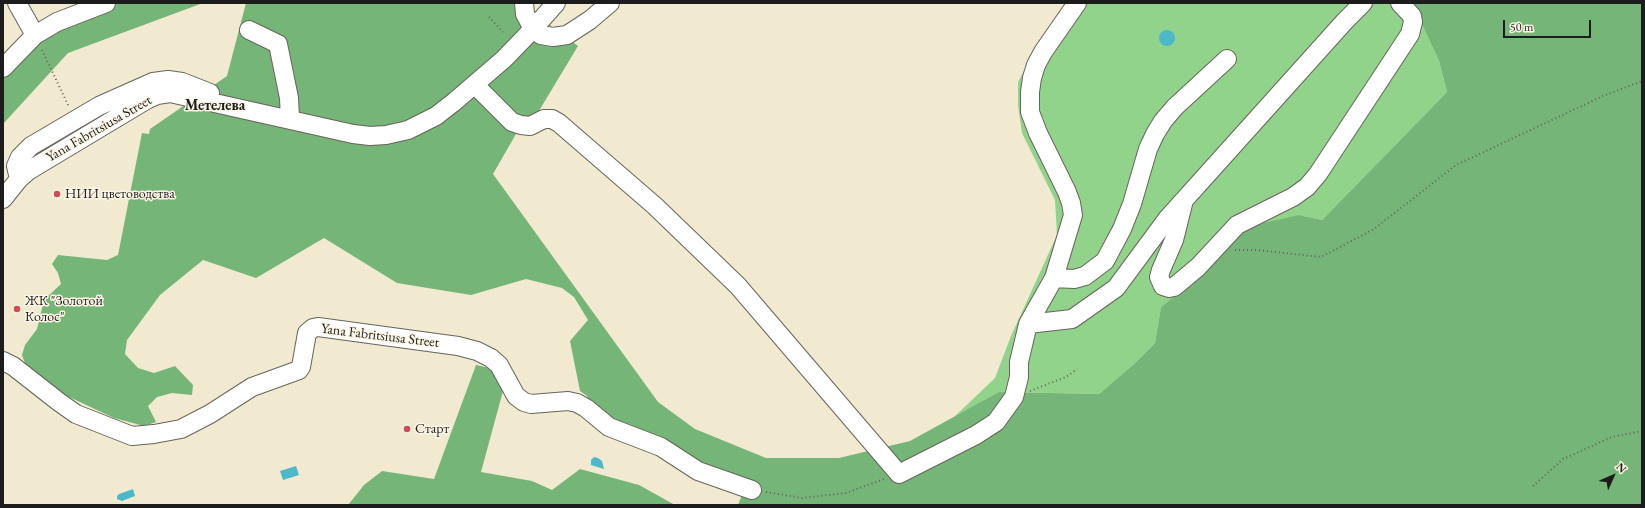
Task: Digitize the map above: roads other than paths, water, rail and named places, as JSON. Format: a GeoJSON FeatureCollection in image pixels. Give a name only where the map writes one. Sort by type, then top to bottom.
{"type":"FeatureCollection","features":[{"type":"Feature","properties":{"kind":"street"},"geometry":{"type":"LineString","coordinates":[[17,3],[35,35]]}},
{"type":"Feature","properties":{"kind":"street"},"geometry":{"type":"LineString","coordinates":[[3,68],[35,35],[57,22],[106,3]]}},
{"type":"Feature","properties":{"kind":"street"},"geometry":{"type":"LineString","coordinates":[[524,3],[525,14],[533,29],[541,34],[553,36],[567,35],[590,20],[610,3]]}},
{"type":"Feature","properties":{"kind":"street","name":"Yana Fabritsiusa Street"},"geometry":{"type":"LineString","coordinates":[[3,199],[19,179],[28,171],[157,95],[170,93],[353,134],[370,136],[386,135],[408,130],[423,124],[436,116],[475,85],[504,59],[556,3]]}},
{"type":"Feature","properties":{"kind":"street"},"geometry":{"type":"LineString","coordinates":[[475,85],[512,122],[530,126],[544,120],[552,119],[559,123],[655,206],[738,286],[899,474],[976,435],[996,422],[1014,397],[1019,377],[1019,362],[1028,324],[1054,278],[1073,215],[1072,203],[1038,133],[1030,112],[1030,92],[1036,65],[1043,52],[1077,3]]}},
{"type":"Feature","properties":{"kind":"street"},"geometry":{"type":"LineString","coordinates":[[1028,324],[1072,319],[1116,288],[1167,219],[1345,21],[1363,3]]}},
{"type":"Feature","properties":{"kind":"street"},"geometry":{"type":"LineString","coordinates":[[1184,200],[1174,240],[1159,277],[1163,286],[1169,288],[1174,287],[1198,267],[1237,225],[1293,197],[1307,187],[1318,174],[1410,34],[1413,22],[1412,16],[1400,3]]}},
{"type":"Feature","properties":{"kind":"street"},"geometry":{"type":"LineString","coordinates":[[249,30],[278,44],[289,98],[290,119]]}},
{"type":"Feature","properties":{"kind":"street"},"geometry":{"type":"LineString","coordinates":[[1054,278],[1074,279],[1085,276],[1105,261],[1122,229],[1132,204],[1148,150],[1155,134],[1163,121],[1175,107],[1227,59]]}},
{"type":"Feature","properties":{"kind":"street","name":"Yana Fabritsiusa Street"},"geometry":{"type":"LineString","coordinates":[[3,361],[13,366],[76,414],[132,436],[181,429],[210,414],[252,387],[299,370],[301,367],[307,332],[313,328],[318,327],[458,346],[477,351],[491,358],[499,365],[516,396],[524,402],[531,404],[568,401],[577,403],[586,408],[609,427],[661,447],[698,471],[752,490]]}},
{"type":"Feature","properties":{"kind":"water"},"geometry":{"type":"Polygon","coordinates":[[[1167,30],[1173,32],[1175,38],[1173,44],[1167,46],[1161,44],[1159,38],[1161,32],[1167,30]]]}},
{"type":"Feature","properties":{"kind":"water"},"geometry":{"type":"Polygon","coordinates":[[[594,457],[602,461],[604,469],[591,465],[591,460],[594,457]]]}},
{"type":"Feature","properties":{"kind":"water"},"geometry":{"type":"Polygon","coordinates":[[[296,466],[299,475],[283,480],[280,471],[296,466]]]}},
{"type":"Feature","properties":{"kind":"water"},"geometry":{"type":"Polygon","coordinates":[[[133,489],[135,496],[122,501],[117,499],[119,494],[133,489]]]}},
{"type":"Feature","properties":{"kind":"place","name":"НИИ цветоводства"},"geometry":{"type":"Point","coordinates":[57,194]}},
{"type":"Feature","properties":{"kind":"place","name":"ЖК \"Золотой Колос\""},"geometry":{"type":"Point","coordinates":[17,309]}},
{"type":"Feature","properties":{"kind":"place","name":"Старт"},"geometry":{"type":"Point","coordinates":[407,429]}},
{"type":"Feature","properties":{"kind":"district","name":"Метелева"},"geometry":{"type":"Point","coordinates":[215,106]}}]}
